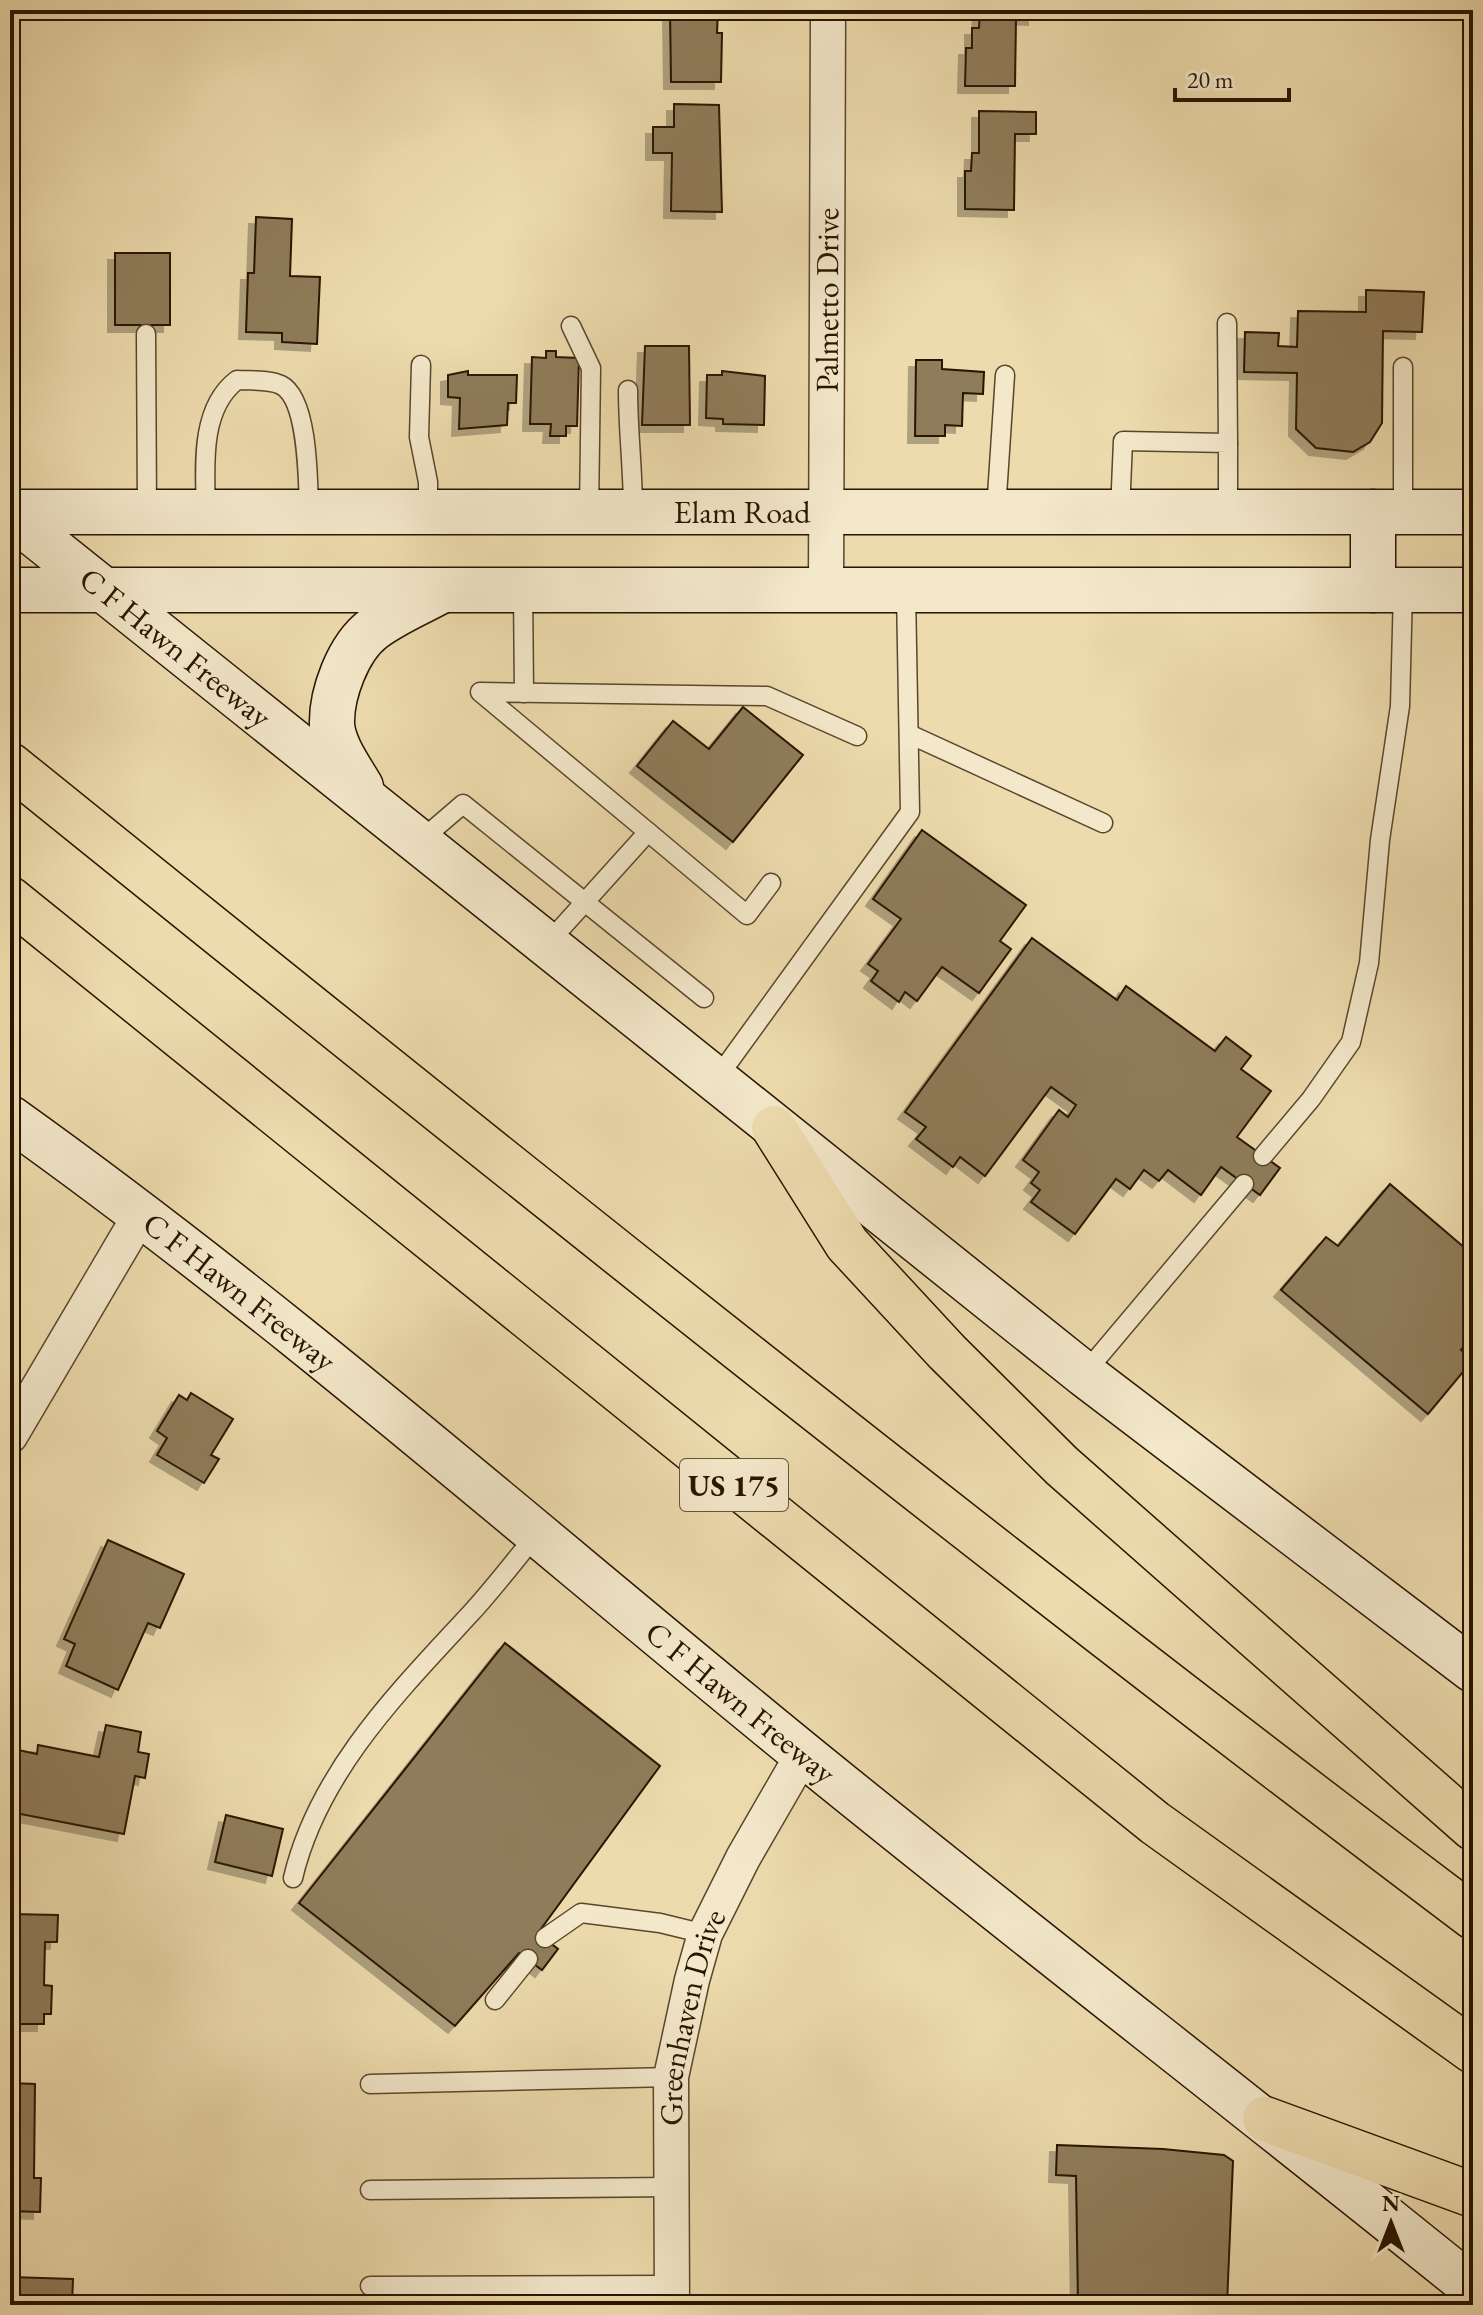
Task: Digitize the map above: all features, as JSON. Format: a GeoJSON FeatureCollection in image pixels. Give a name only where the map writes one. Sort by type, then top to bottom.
{"type":"FeatureCollection","features":[{"type":"Feature","properties":{"kind":"highway"},"geometry":{"type":"LineString","coordinates":[[10,765],[526,1182],[1245,1746],[1473,1917]]}},
{"type":"Feature","properties":{"kind":"highway","name":"US 175"},"geometry":{"type":"LineString","coordinates":[[10,899],[1155,1823],[1473,2051]]}},
{"type":"Feature","properties":{"kind":"highway"},"geometry":{"type":"LineString","coordinates":[[774,1128],[847,1244],[947,1352],[1062,1466],[1473,1828]]}},
{"type":"Feature","properties":{"kind":"highway"},"geometry":{"type":"LineString","coordinates":[[1265,2119],[1473,2195]]}},
{"type":"Feature","properties":{"kind":"main road","name":"Elam Road"},"geometry":{"type":"LineString","coordinates":[[10,514],[428,511],[1473,512]]}},
{"type":"Feature","properties":{"kind":"main road"},"geometry":{"type":"LineString","coordinates":[[1388,512],[1388,590]]}},
{"type":"Feature","properties":{"kind":"main road","name":"C F Hawn Freeway"},"geometry":{"type":"LineString","coordinates":[[10,514],[1084,1374],[1473,1670]]}},
{"type":"Feature","properties":{"kind":"main road"},"geometry":{"type":"LineString","coordinates":[[10,590],[1473,590]]}},
{"type":"Feature","properties":{"kind":"main road"},"geometry":{"type":"LineString","coordinates":[[368,799],[335,736],[332,724],[338,685],[349,659],[371,630],[440,591]]}},
{"type":"Feature","properties":{"kind":"main road","name":"C F Hawn Freeway"},"geometry":{"type":"LineString","coordinates":[[10,1118],[142,1212],[539,1532],[803,1754],[1265,2119],[1473,2288]]}},
{"type":"Feature","properties":{"kind":"street","name":"Palmetto Drive"},"geometry":{"type":"LineString","coordinates":[[826,592],[828,10]]}},
{"type":"Feature","properties":{"kind":"street"},"geometry":{"type":"LineString","coordinates":[[10,1436],[142,1212]]}},
{"type":"Feature","properties":{"kind":"street","name":"Greenhaven Drive"},"geometry":{"type":"LineString","coordinates":[[672,2295],[671,2077],[705,1934],[743,1858],[803,1754]]}},
{"type":"Feature","properties":{"kind":"lane"},"geometry":{"type":"LineString","coordinates":[[1227,323],[1228,512]]}},
{"type":"Feature","properties":{"kind":"lane"},"geometry":{"type":"LineString","coordinates":[[571,326],[591,368],[589,512]]}},
{"type":"Feature","properties":{"kind":"lane"},"geometry":{"type":"LineString","coordinates":[[146,334],[147,512]]}},
{"type":"Feature","properties":{"kind":"lane"},"geometry":{"type":"LineString","coordinates":[[421,365],[419,437],[428,482],[428,511]]}},
{"type":"Feature","properties":{"kind":"lane"},"geometry":{"type":"LineString","coordinates":[[1388,512],[1403,367]]}},
{"type":"Feature","properties":{"kind":"lane"},"geometry":{"type":"LineString","coordinates":[[996,511],[1005,375]]}},
{"type":"Feature","properties":{"kind":"lane"},"geometry":{"type":"LineString","coordinates":[[206,512],[207,449],[214,406],[222,391],[237,380],[281,385],[294,397],[305,443],[309,512]]}},
{"type":"Feature","properties":{"kind":"lane"},"geometry":{"type":"LineString","coordinates":[[628,390],[628,448],[634,458],[633,511]]}},
{"type":"Feature","properties":{"kind":"lane"},"geometry":{"type":"LineString","coordinates":[[1120,512],[1123,441],[1228,443]]}},
{"type":"Feature","properties":{"kind":"lane"},"geometry":{"type":"LineString","coordinates":[[1263,1156],[1311,1099],[1351,1042],[1369,963],[1380,840],[1400,706],[1388,590]]}},
{"type":"Feature","properties":{"kind":"lane"},"geometry":{"type":"LineString","coordinates":[[523,591],[524,693]]}},
{"type":"Feature","properties":{"kind":"lane"},"geometry":{"type":"LineString","coordinates":[[715,1081],[910,812],[906,592]]}},
{"type":"Feature","properties":{"kind":"lane"},"geometry":{"type":"LineString","coordinates":[[771,883],[747,915],[480,692],[767,696],[857,736]]}},
{"type":"Feature","properties":{"kind":"lane"},"geometry":{"type":"LineString","coordinates":[[909,734],[1103,823]]}},
{"type":"Feature","properties":{"kind":"lane"},"geometry":{"type":"LineString","coordinates":[[420,841],[463,804],[704,998]]}},
{"type":"Feature","properties":{"kind":"lane"},"geometry":{"type":"LineString","coordinates":[[547,944],[648,832]]}},
{"type":"Feature","properties":{"kind":"lane"},"geometry":{"type":"LineString","coordinates":[[1084,1374],[1244,1184]]}},
{"type":"Feature","properties":{"kind":"lane"},"geometry":{"type":"LineString","coordinates":[[293,1878],[302,1838],[382,1709],[539,1532]]}},
{"type":"Feature","properties":{"kind":"lane"},"geometry":{"type":"LineString","coordinates":[[545,1938],[581,1913],[660,1923],[705,1934]]}},
{"type":"Feature","properties":{"kind":"lane"},"geometry":{"type":"LineString","coordinates":[[495,2000],[528,1959]]}},
{"type":"Feature","properties":{"kind":"lane"},"geometry":{"type":"LineString","coordinates":[[370,2084],[671,2077]]}},
{"type":"Feature","properties":{"kind":"lane"},"geometry":{"type":"LineString","coordinates":[[370,2190],[671,2187]]}},
{"type":"Feature","properties":{"kind":"lane"},"geometry":{"type":"LineString","coordinates":[[370,2286],[672,2295]]}},
{"type":"Feature","properties":{"kind":"building"},"geometry":{"type":"Polygon","coordinates":[[[670,10],[718,10],[717,33],[722,33],[721,82],[671,82],[670,10]]]}},
{"type":"Feature","properties":{"kind":"building"},"geometry":{"type":"Polygon","coordinates":[[[980,10],[1035,10],[1035,18],[1016,17],[1015,86],[965,86],[966,48],[972,48],[972,28],[979,28],[980,10]]]}},
{"type":"Feature","properties":{"kind":"building"},"geometry":{"type":"Polygon","coordinates":[[[674,104],[719,105],[722,212],[671,211],[672,153],[653,153],[653,127],[674,127],[674,104]]]}},
{"type":"Feature","properties":{"kind":"building"},"geometry":{"type":"Polygon","coordinates":[[[979,111],[1036,112],[1036,134],[1015,134],[1014,210],[965,209],[965,171],[971,171],[972,153],[979,153],[979,111]]]}},
{"type":"Feature","properties":{"kind":"building"},"geometry":{"type":"Polygon","coordinates":[[[256,217],[292,219],[290,276],[320,277],[317,344],[282,342],[282,333],[246,332],[248,273],[254,273],[256,217]]]}},
{"type":"Feature","properties":{"kind":"building"},"geometry":{"type":"Polygon","coordinates":[[[115,253],[170,253],[170,325],[115,325],[115,253]]]}},
{"type":"Feature","properties":{"kind":"building"},"geometry":{"type":"Polygon","coordinates":[[[1366,290],[1424,292],[1422,332],[1383,331],[1382,423],[1370,442],[1353,452],[1316,448],[1296,429],[1297,373],[1244,372],[1245,332],[1279,333],[1278,346],[1297,347],[1298,311],[1366,312],[1366,290]]]}},
{"type":"Feature","properties":{"kind":"building"},"geometry":{"type":"Polygon","coordinates":[[[645,346],[689,346],[690,425],[642,425],[645,346]]]}},
{"type":"Feature","properties":{"kind":"building"},"geometry":{"type":"Polygon","coordinates":[[[546,351],[556,351],[556,357],[579,358],[577,426],[566,426],[566,436],[550,436],[551,424],[530,424],[532,357],[546,358],[546,351]]]}},
{"type":"Feature","properties":{"kind":"building"},"geometry":{"type":"Polygon","coordinates":[[[916,360],[942,360],[942,369],[984,372],[983,394],[963,393],[962,426],[945,425],[945,436],[915,436],[916,360]]]}},
{"type":"Feature","properties":{"kind":"building"},"geometry":{"type":"Polygon","coordinates":[[[468,371],[468,375],[517,375],[516,403],[508,403],[507,425],[459,429],[460,398],[448,397],[448,375],[468,371]]]}},
{"type":"Feature","properties":{"kind":"building"},"geometry":{"type":"Polygon","coordinates":[[[722,371],[765,376],[764,425],[723,424],[723,419],[706,418],[707,375],[722,375],[722,371]]]}},
{"type":"Feature","properties":{"kind":"building"},"geometry":{"type":"Polygon","coordinates":[[[743,707],[803,755],[733,842],[637,766],[673,721],[709,749],[743,707]]]}},
{"type":"Feature","properties":{"kind":"building"},"geometry":{"type":"Polygon","coordinates":[[[922,830],[1026,905],[1000,941],[1011,949],[979,993],[942,967],[917,1001],[905,992],[899,1002],[871,981],[878,971],[868,964],[901,919],[873,899],[922,830]]]}},
{"type":"Feature","properties":{"kind":"building"},"geometry":{"type":"Polygon","coordinates":[[[1032,938],[1117,1000],[1126,986],[1215,1051],[1226,1037],[1251,1056],[1241,1069],[1271,1091],[1237,1137],[1280,1168],[1260,1195],[1221,1167],[1201,1195],[1168,1170],[1159,1181],[1144,1170],[1130,1189],[1116,1179],[1075,1234],[1031,1202],[1040,1190],[1031,1183],[1039,1172],[1023,1160],[1059,1110],[1068,1117],[1076,1105],[1051,1087],[985,1176],[960,1157],[953,1167],[916,1139],[926,1127],[905,1112],[1032,938]]]}},
{"type":"Feature","properties":{"kind":"building"},"geometry":{"type":"Polygon","coordinates":[[[1390,1184],[1473,1255],[1473,1336],[1461,1350],[1473,1360],[1428,1414],[1281,1290],[1326,1237],[1338,1246],[1390,1184]]]}},
{"type":"Feature","properties":{"kind":"building"},"geometry":{"type":"Polygon","coordinates":[[[191,1393],[233,1419],[211,1455],[219,1459],[204,1483],[157,1455],[167,1438],[157,1431],[179,1395],[187,1400],[191,1393]]]}},
{"type":"Feature","properties":{"kind":"building"},"geometry":{"type":"Polygon","coordinates":[[[108,1540],[184,1574],[160,1628],[148,1623],[118,1690],[66,1666],[75,1644],[64,1639],[108,1540]]]}},
{"type":"Feature","properties":{"kind":"building"},"geometry":{"type":"Polygon","coordinates":[[[505,1643],[660,1766],[538,1933],[558,1949],[542,1970],[519,1953],[455,2026],[299,1903],[505,1643]]]}},
{"type":"Feature","properties":{"kind":"building"},"geometry":{"type":"Polygon","coordinates":[[[106,1725],[141,1732],[138,1752],[149,1754],[145,1778],[135,1776],[124,1834],[10,1812],[10,1784],[18,1750],[37,1754],[38,1745],[99,1757],[106,1725]]]}},
{"type":"Feature","properties":{"kind":"building"},"geometry":{"type":"Polygon","coordinates":[[[226,1815],[283,1829],[272,1876],[215,1862],[226,1815]]]}},
{"type":"Feature","properties":{"kind":"building"},"geometry":{"type":"Polygon","coordinates":[[[10,1914],[58,1915],[57,1942],[45,1942],[44,1985],[52,1986],[51,2014],[44,2014],[44,2024],[10,2024],[10,1952],[16,1952],[16,1943],[10,1943],[10,1914]]]}},
{"type":"Feature","properties":{"kind":"building"},"geometry":{"type":"Polygon","coordinates":[[[10,2083],[35,2084],[34,2178],[41,2178],[40,2212],[10,2211],[10,2083]]]}},
{"type":"Feature","properties":{"kind":"building"},"geometry":{"type":"Polygon","coordinates":[[[1057,2145],[1163,2149],[1224,2155],[1233,2161],[1227,2305],[1078,2305],[1076,2176],[1056,2175],[1057,2145]]]}},
{"type":"Feature","properties":{"kind":"building"},"geometry":{"type":"Polygon","coordinates":[[[10,2277],[73,2279],[72,2305],[10,2305],[10,2277]]]}}]}
